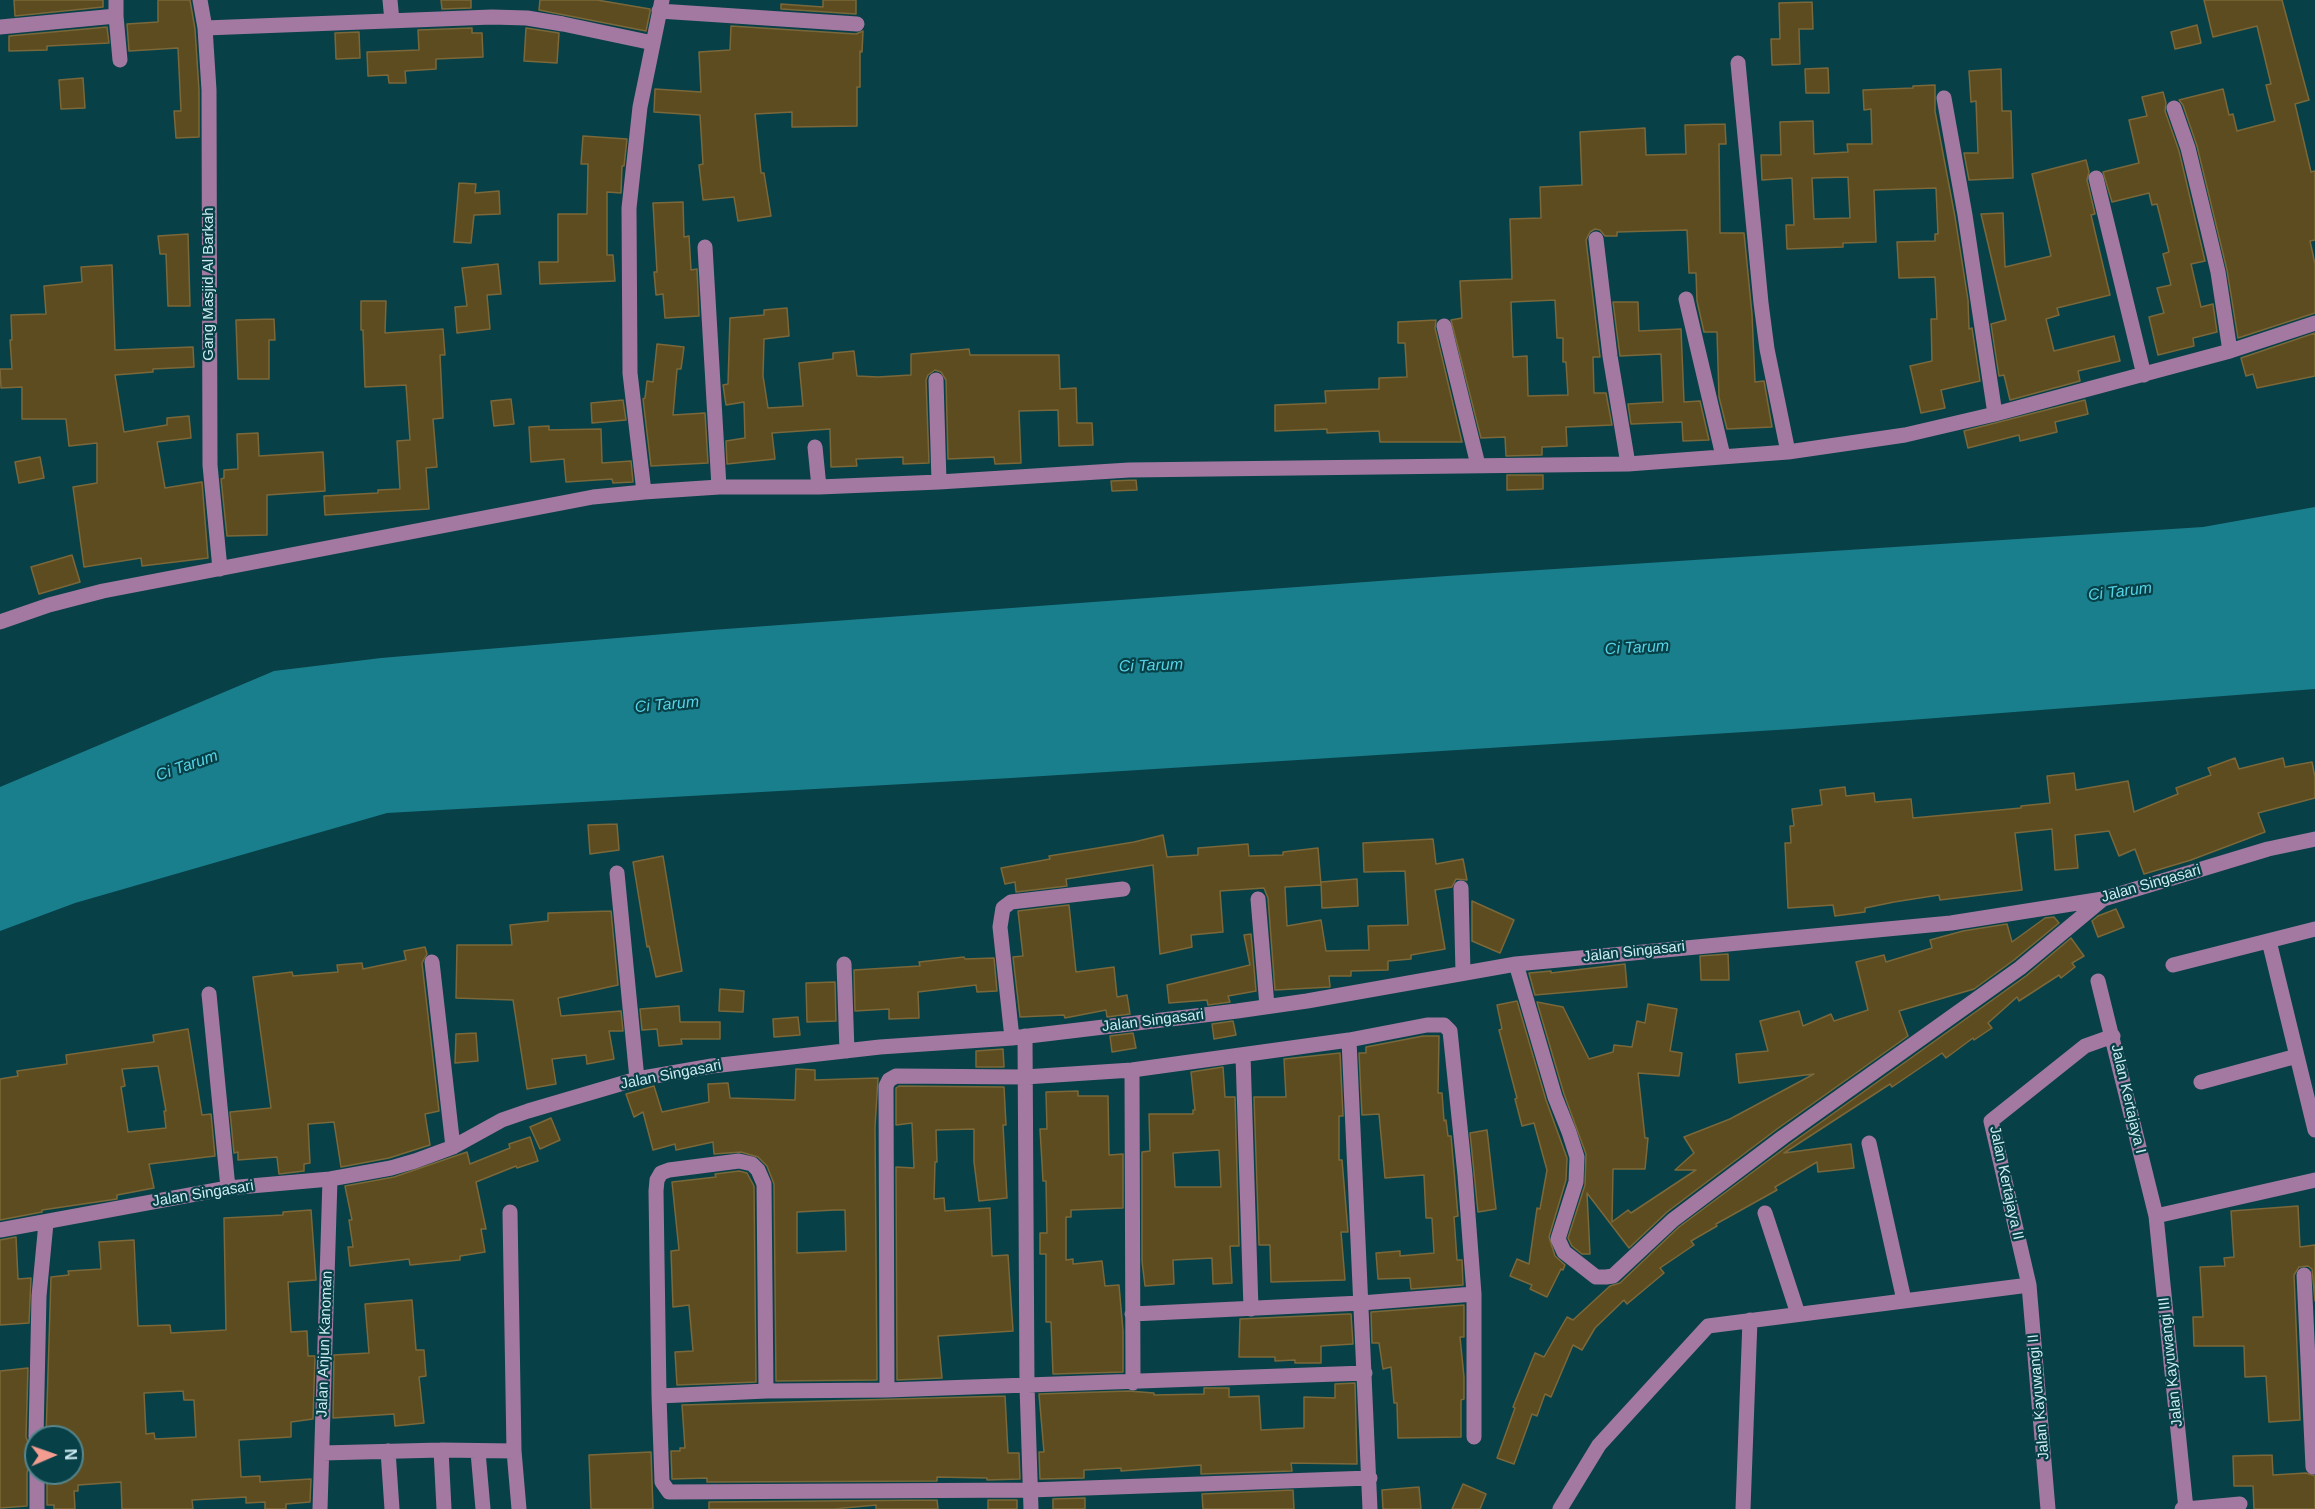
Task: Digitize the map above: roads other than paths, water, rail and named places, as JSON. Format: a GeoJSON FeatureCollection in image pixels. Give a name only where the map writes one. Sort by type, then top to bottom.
{"type":"FeatureCollection","features":[{"type":"Feature","properties":{"kind":"street"},"geometry":{"type":"LineString","coordinates":[[116,0],[120,60]]}},
{"type":"Feature","properties":{"kind":"street","name":"Gang Masjid Al Barkah"},"geometry":{"type":"LineString","coordinates":[[200,0],[205,28],[209,90],[210,465],[220,569]]}},
{"type":"Feature","properties":{"kind":"street"},"geometry":{"type":"LineString","coordinates":[[390,0],[392,21]]}},
{"type":"Feature","properties":{"kind":"street"},"geometry":{"type":"LineString","coordinates":[[644,492],[630,373],[629,208],[640,107],[660,5],[857,24]]}},
{"type":"Feature","properties":{"kind":"street"},"geometry":{"type":"LineString","coordinates":[[0,27],[116,16]]}},
{"type":"Feature","properties":{"kind":"street"},"geometry":{"type":"LineString","coordinates":[[205,28],[492,17],[527,18],[653,43]]}},
{"type":"Feature","properties":{"kind":"street"},"geometry":{"type":"LineString","coordinates":[[1738,63],[1761,303],[1767,349],[1788,452]]}},
{"type":"Feature","properties":{"kind":"street"},"geometry":{"type":"LineString","coordinates":[[1944,98],[1965,215],[1995,414]]}},
{"type":"Feature","properties":{"kind":"street"},"geometry":{"type":"LineString","coordinates":[[2174,108],[2188,148],[2218,272],[2230,351]]}},
{"type":"Feature","properties":{"kind":"street"},"geometry":{"type":"LineString","coordinates":[[2096,178],[2144,375]]}},
{"type":"Feature","properties":{"kind":"street"},"geometry":{"type":"LineString","coordinates":[[1596,239],[1610,356],[1628,464]]}},
{"type":"Feature","properties":{"kind":"street"},"geometry":{"type":"LineString","coordinates":[[705,247],[719,487]]}},
{"type":"Feature","properties":{"kind":"street"},"geometry":{"type":"LineString","coordinates":[[1686,298],[1723,456]]}},
{"type":"Feature","properties":{"kind":"street"},"geometry":{"type":"LineString","coordinates":[[0,622],[49,605],[103,591],[593,497],[644,492],[719,487],[819,487],[939,482],[1129,470],[1628,464],[1788,452],[1905,435],[1995,414],[2230,351],[2315,323]]}},
{"type":"Feature","properties":{"kind":"street"},"geometry":{"type":"LineString","coordinates":[[1444,326],[1478,465]]}},
{"type":"Feature","properties":{"kind":"street"},"geometry":{"type":"LineString","coordinates":[[936,380],[939,482]]}},
{"type":"Feature","properties":{"kind":"street"},"geometry":{"type":"LineString","coordinates":[[815,447],[819,487]]}},
{"type":"Feature","properties":{"kind":"street","name":"Jalan Singasari"},"geometry":{"type":"LineString","coordinates":[[0,1230],[228,1188],[330,1179],[416,1161],[453,1147],[501,1120],[528,1111],[637,1079],[712,1066],[847,1051],[1018,1037],[1268,1006],[1516,964],[1725,942],[1951,922],[2103,899],[2268,849],[2315,839]]}},
{"type":"Feature","properties":{"kind":"street"},"geometry":{"type":"LineString","coordinates":[[617,873],[637,1079]]}},
{"type":"Feature","properties":{"kind":"street"},"geometry":{"type":"LineString","coordinates":[[1461,888],[1463,973]]}},
{"type":"Feature","properties":{"kind":"street"},"geometry":{"type":"LineString","coordinates":[[1031,1509],[1025,1077],[1000,927],[1003,908],[1011,902],[1124,889]]}},
{"type":"Feature","properties":{"kind":"street"},"geometry":{"type":"LineString","coordinates":[[1258,899],[1268,1006]]}},
{"type":"Feature","properties":{"kind":"street"},"geometry":{"type":"LineString","coordinates":[[1516,964],[1554,1097],[1575,1149],[1576,1182],[1558,1233],[1560,1247],[1596,1277],[1606,1277],[1613,1276],[1673,1220],[1783,1137],[2020,968],[2103,899]]}},
{"type":"Feature","properties":{"kind":"street"},"geometry":{"type":"LineString","coordinates":[[2173,965],[2315,929]]}},
{"type":"Feature","properties":{"kind":"street"},"geometry":{"type":"LineString","coordinates":[[2269,941],[2315,1130]]}},
{"type":"Feature","properties":{"kind":"street"},"geometry":{"type":"LineString","coordinates":[[432,962],[453,1147]]}},
{"type":"Feature","properties":{"kind":"street"},"geometry":{"type":"LineString","coordinates":[[844,964],[847,1051]]}},
{"type":"Feature","properties":{"kind":"street","name":"Jalan Kertajaya I"},"geometry":{"type":"LineString","coordinates":[[2098,981],[2156,1216]]}},
{"type":"Feature","properties":{"kind":"street"},"geometry":{"type":"LineString","coordinates":[[209,994],[228,1188]]}},
{"type":"Feature","properties":{"kind":"street"},"geometry":{"type":"LineString","coordinates":[[887,1390],[886,1086],[889,1080],[896,1076],[1025,1077],[1132,1070],[1349,1040],[1427,1025],[1444,1025],[1450,1031],[1465,1175],[1474,1294],[1474,1437]]}},
{"type":"Feature","properties":{"kind":"street","name":"Jalan Kertajaya II"},"geometry":{"type":"LineString","coordinates":[[2029,1285],[1991,1121],[2085,1046],[2113,1036]]}},
{"type":"Feature","properties":{"kind":"street"},"geometry":{"type":"LineString","coordinates":[[1349,1040],[1370,1509]]}},
{"type":"Feature","properties":{"kind":"street"},"geometry":{"type":"LineString","coordinates":[[1243,1055],[1251,1309]]}},
{"type":"Feature","properties":{"kind":"street"},"geometry":{"type":"LineString","coordinates":[[2201,1082],[2297,1056]]}},
{"type":"Feature","properties":{"kind":"street"},"geometry":{"type":"LineString","coordinates":[[1132,1070],[1133,1383]]}},
{"type":"Feature","properties":{"kind":"street"},"geometry":{"type":"LineString","coordinates":[[1869,1143],[1904,1300]]}},
{"type":"Feature","properties":{"kind":"street"},"geometry":{"type":"LineString","coordinates":[[766,1390],[764,1184],[758,1170],[752,1164],[739,1161],[661,1173],[657,1180],[659,1396],[662,1482],[669,1492],[1030,1490],[1370,1478]]}},
{"type":"Feature","properties":{"kind":"street","name":"Jalan Anjun Kanoman"},"geometry":{"type":"LineString","coordinates":[[320,1509],[330,1179]]}},
{"type":"Feature","properties":{"kind":"street"},"geometry":{"type":"LineString","coordinates":[[2156,1216],[2315,1180]]}},
{"type":"Feature","properties":{"kind":"street"},"geometry":{"type":"LineString","coordinates":[[510,1212],[514,1451],[519,1509]]}},
{"type":"Feature","properties":{"kind":"street"},"geometry":{"type":"LineString","coordinates":[[1765,1213],[1797,1314]]}},
{"type":"Feature","properties":{"kind":"street","name":"Jalan Kayuwangi III"},"geometry":{"type":"LineString","coordinates":[[2156,1216],[2184,1509],[2240,1504]]}},
{"type":"Feature","properties":{"kind":"street"},"geometry":{"type":"LineString","coordinates":[[36,1425],[39,1296],[46,1223]]}},
{"type":"Feature","properties":{"kind":"street"},"geometry":{"type":"LineString","coordinates":[[2304,1275],[2313,1418],[2313,1467]]}},
{"type":"Feature","properties":{"kind":"street"},"geometry":{"type":"LineString","coordinates":[[1560,1509],[1599,1445],[1708,1326],[2029,1285]]}},
{"type":"Feature","properties":{"kind":"street","name":"Jalan Kayuwangi II"},"geometry":{"type":"LineString","coordinates":[[2029,1285],[2048,1509]]}},
{"type":"Feature","properties":{"kind":"street"},"geometry":{"type":"LineString","coordinates":[[1132,1314],[1361,1303],[1474,1294]]}},
{"type":"Feature","properties":{"kind":"street"},"geometry":{"type":"LineString","coordinates":[[1743,1509],[1750,1320]]}},
{"type":"Feature","properties":{"kind":"street"},"geometry":{"type":"LineString","coordinates":[[659,1396],[766,1390],[887,1390],[1028,1386],[1365,1373]]}},
{"type":"Feature","properties":{"kind":"street"},"geometry":{"type":"LineString","coordinates":[[441,1450],[444,1509]]}},
{"type":"Feature","properties":{"kind":"street"},"geometry":{"type":"LineString","coordinates":[[388,1451],[392,1509]]}},
{"type":"Feature","properties":{"kind":"street"},"geometry":{"type":"LineString","coordinates":[[322,1453],[514,1451]]}},
{"type":"Feature","properties":{"kind":"street"},"geometry":{"type":"LineString","coordinates":[[478,1452],[483,1509]]}},
{"type":"Feature","properties":{"kind":"street"},"geometry":{"type":"LineString","coordinates":[[37,1485],[37,1509]]}},
{"type":"Feature","properties":{"kind":"water","name":"Ci Tarum"},"geometry":{"type":"Polygon","coordinates":[[[2315,507],[2315,689],[1792,729],[1011,778],[387,813],[75,903],[0,931],[0,787],[274,671],[381,658],[712,630],[1447,576],[2203,527],[2315,507]]]}}]}
